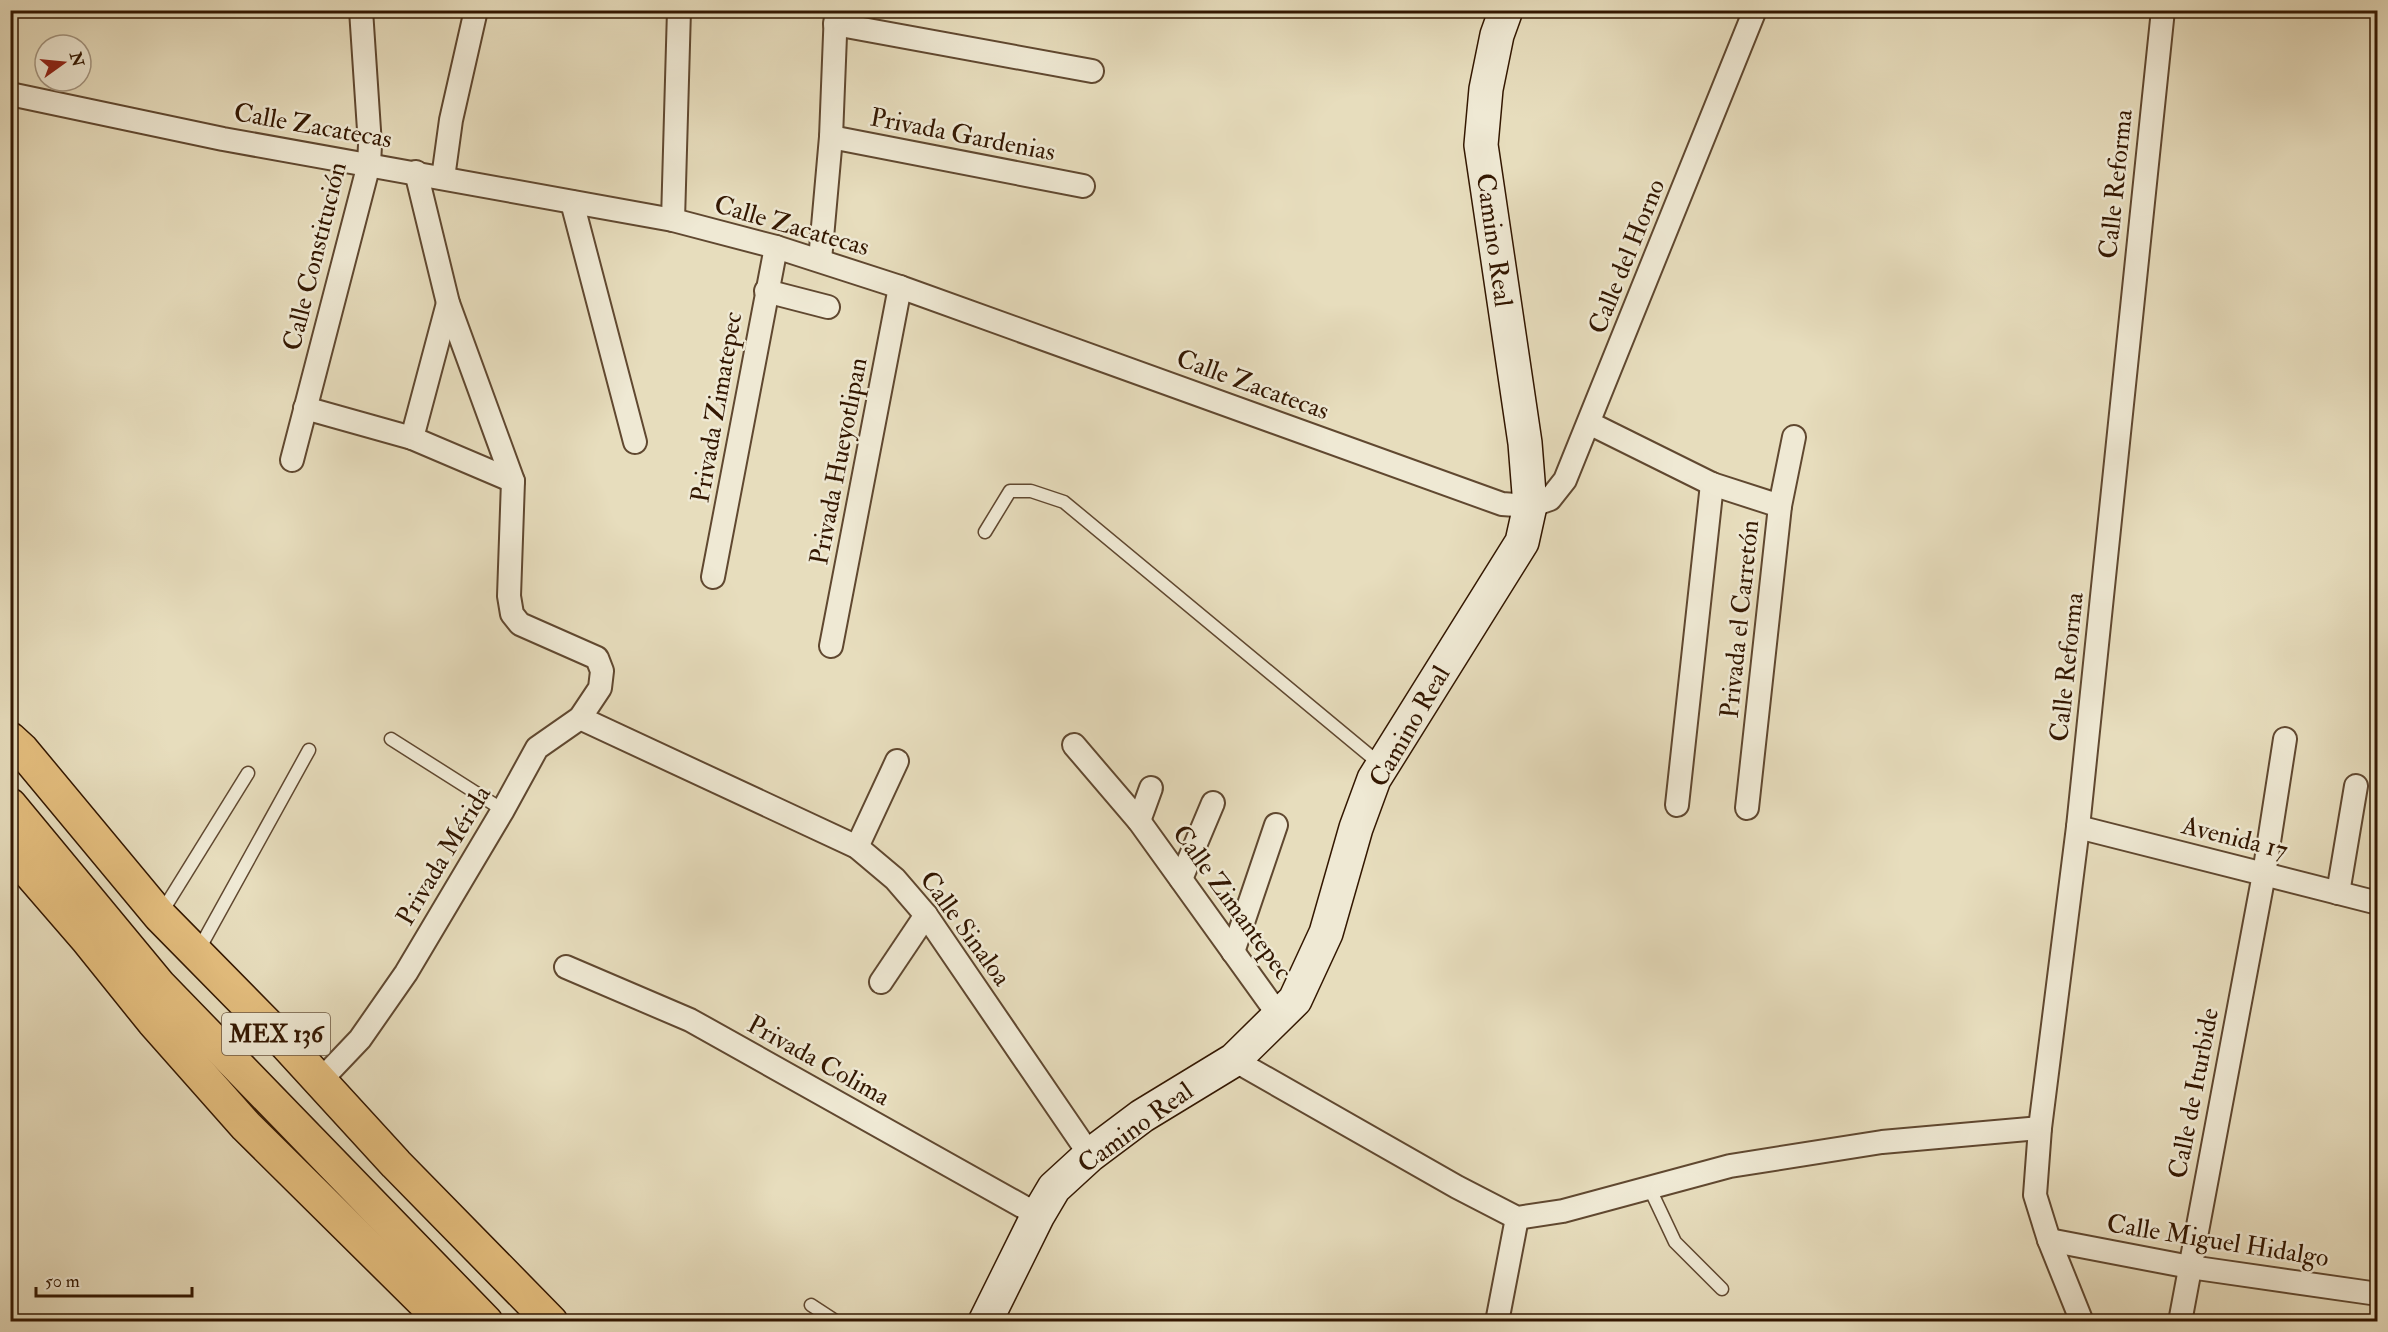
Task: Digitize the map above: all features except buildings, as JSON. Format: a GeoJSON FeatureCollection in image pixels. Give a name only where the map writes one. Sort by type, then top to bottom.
{"type":"FeatureCollection","features":[{"type":"Feature","properties":{"kind":"main road","name":"Camino Real"},"geometry":{"type":"LineString","coordinates":[[985,1322],[1038,1215],[1054,1188],[1090,1155],[1142,1116],[1234,1060],[1295,1000],[1326,933],[1356,828],[1374,779],[1522,542],[1530,506],[1525,443],[1481,145],[1486,89],[1497,35],[1506,10]]}},
{"type":"Feature","properties":{"kind":"main road","name":"MEX 136"},"geometry":{"type":"LineString","coordinates":[[10,739],[22,750],[160,916],[320,1081],[404,1172],[551,1322]]}},
{"type":"Feature","properties":{"kind":"main road","name":"MEX 136"},"geometry":{"type":"LineString","coordinates":[[10,805],[159,985],[486,1322]]}},
{"type":"Feature","properties":{"kind":"main road"},"geometry":{"type":"LineString","coordinates":[[10,838],[29,872],[153,1021],[246,1126],[444,1322]]}},
{"type":"Feature","properties":{"kind":"street","name":"Calle Constitución"},"geometry":{"type":"LineString","coordinates":[[292,460],[369,164],[370,145],[361,10]]}},
{"type":"Feature","properties":{"kind":"street"},"geometry":{"type":"LineString","coordinates":[[443,178],[451,120],[476,10]]}},
{"type":"Feature","properties":{"kind":"street"},"geometry":{"type":"LineString","coordinates":[[673,220],[680,10]]}},
{"type":"Feature","properties":{"kind":"street","name":"Calle del Horno"},"geometry":{"type":"LineString","coordinates":[[1530,506],[1550,499],[1565,480],[1755,10]]}},
{"type":"Feature","properties":{"kind":"street","name":"Calle Reforma"},"geometry":{"type":"LineString","coordinates":[[2082,1322],[2049,1240],[2035,1195],[2040,1128],[2078,826],[2163,10]]}},
{"type":"Feature","properties":{"kind":"street"},"geometry":{"type":"LineString","coordinates":[[820,261],[831,137],[835,17],[1092,71]]}},
{"type":"Feature","properties":{"kind":"street","name":"Calle Zacatecas"},"geometry":{"type":"LineString","coordinates":[[10,94],[223,139],[673,220],[776,247],[900,287],[1502,504],[1530,506]]}},
{"type":"Feature","properties":{"kind":"street","name":"Privada Gardenias"},"geometry":{"type":"LineString","coordinates":[[831,137],[1083,186]]}},
{"type":"Feature","properties":{"kind":"street"},"geometry":{"type":"LineString","coordinates":[[416,172],[448,303],[513,481]]}},
{"type":"Feature","properties":{"kind":"street"},"geometry":{"type":"LineString","coordinates":[[572,202],[634,442]]}},
{"type":"Feature","properties":{"kind":"street","name":"Privada Zimatepec"},"geometry":{"type":"LineString","coordinates":[[713,577],[776,247]]}},
{"type":"Feature","properties":{"kind":"street","name":"Privada Hueyotlipan"},"geometry":{"type":"LineString","coordinates":[[831,646],[900,287]]}},
{"type":"Feature","properties":{"kind":"street"},"geometry":{"type":"LineString","coordinates":[[766,291],[828,307]]}},
{"type":"Feature","properties":{"kind":"street"},"geometry":{"type":"LineString","coordinates":[[412,438],[448,303]]}},
{"type":"Feature","properties":{"kind":"street"},"geometry":{"type":"LineString","coordinates":[[305,408],[412,438],[513,481]]}},
{"type":"Feature","properties":{"kind":"street"},"geometry":{"type":"LineString","coordinates":[[1589,423],[1712,484],[1780,506]]}},
{"type":"Feature","properties":{"kind":"street","name":"Privada el Carretón"},"geometry":{"type":"LineString","coordinates":[[1747,808],[1780,506],[1794,437]]}},
{"type":"Feature","properties":{"kind":"street","name":"Privada Mérida"},"geometry":{"type":"LineString","coordinates":[[320,1081],[360,1040],[406,973],[503,810],[537,748],[580,718],[600,688],[602,671],[597,658],[520,624],[512,614],[509,596],[513,481]]}},
{"type":"Feature","properties":{"kind":"street"},"geometry":{"type":"LineString","coordinates":[[1677,805],[1712,484]]}},
{"type":"Feature","properties":{"kind":"street","name":"Calle Sinaloa"},"geometry":{"type":"LineString","coordinates":[[580,718],[857,847],[896,879],[926,915],[1090,1155]]}},
{"type":"Feature","properties":{"kind":"street","name":"Calle de Iturbide"},"geometry":{"type":"LineString","coordinates":[[2180,1322],[2264,874],[2285,739]]}},
{"type":"Feature","properties":{"kind":"street","name":"Calle Zimantepec"},"geometry":{"type":"LineString","coordinates":[[1074,745],[1139,822],[1280,1017]]}},
{"type":"Feature","properties":{"kind":"street"},"geometry":{"type":"LineString","coordinates":[[857,847],[897,761]]}},
{"type":"Feature","properties":{"kind":"street"},"geometry":{"type":"LineString","coordinates":[[2338,893],[2356,786]]}},
{"type":"Feature","properties":{"kind":"street"},"geometry":{"type":"LineString","coordinates":[[1139,822],[1151,788]]}},
{"type":"Feature","properties":{"kind":"street"},"geometry":{"type":"LineString","coordinates":[[1181,879],[1213,803]]}},
{"type":"Feature","properties":{"kind":"street"},"geometry":{"type":"LineString","coordinates":[[1233,952],[1276,825]]}},
{"type":"Feature","properties":{"kind":"street","name":"Avenida 17"},"geometry":{"type":"LineString","coordinates":[[2078,826],[2378,903]]}},
{"type":"Feature","properties":{"kind":"street"},"geometry":{"type":"LineString","coordinates":[[881,982],[926,915]]}},
{"type":"Feature","properties":{"kind":"street","name":"Privada Colima"},"geometry":{"type":"LineString","coordinates":[[566,967],[690,1020],[1038,1215]]}},
{"type":"Feature","properties":{"kind":"street"},"geometry":{"type":"LineString","coordinates":[[1234,1060],[1457,1187],[1517,1218],[1563,1211],[1730,1166],[1870,1144],[2040,1128]]}},
{"type":"Feature","properties":{"kind":"street"},"geometry":{"type":"LineString","coordinates":[[1497,1322],[1517,1218]]}},
{"type":"Feature","properties":{"kind":"street","name":"Calle Miguel Hidalgo"},"geometry":{"type":"LineString","coordinates":[[2049,1240],[2190,1267],[2378,1294]]}},
{"type":"Feature","properties":{"kind":"lane"},"geometry":{"type":"LineString","coordinates":[[985,532],[1010,491],[1031,490],[1064,502],[1382,766]]}},
{"type":"Feature","properties":{"kind":"lane"},"geometry":{"type":"LineString","coordinates":[[391,739],[503,810]]}},
{"type":"Feature","properties":{"kind":"lane"},"geometry":{"type":"LineString","coordinates":[[196,953],[309,750]]}},
{"type":"Feature","properties":{"kind":"lane"},"geometry":{"type":"LineString","coordinates":[[160,916],[248,773]]}},
{"type":"Feature","properties":{"kind":"lane"},"geometry":{"type":"LineString","coordinates":[[1650,1189],[1675,1242],[1722,1289]]}},
{"type":"Feature","properties":{"kind":"lane"},"geometry":{"type":"LineString","coordinates":[[811,1305],[837,1322]]}}]}
